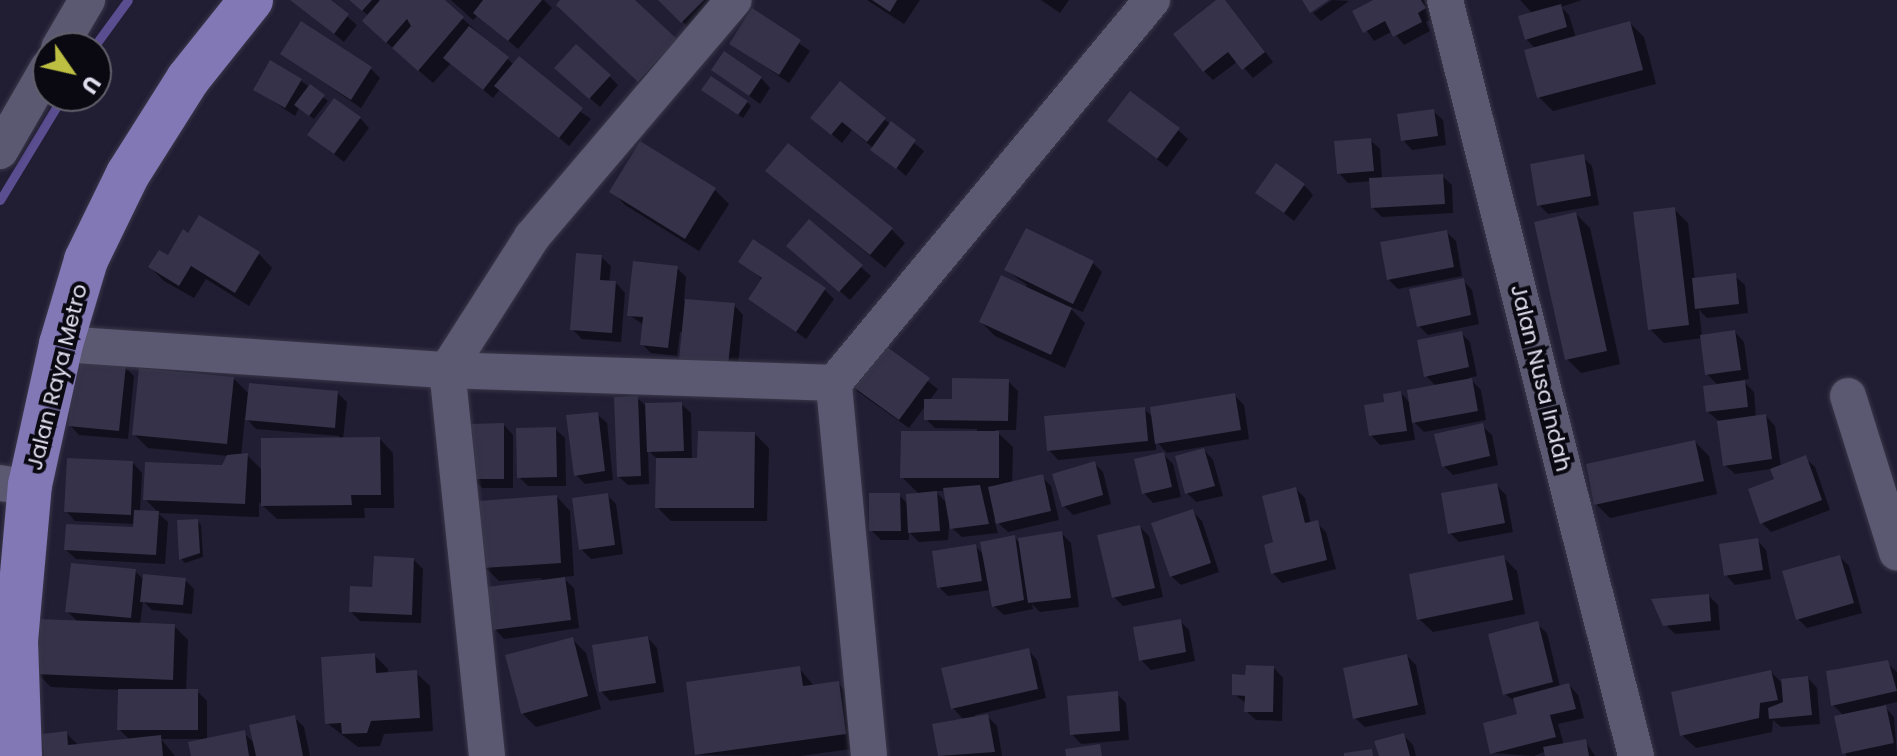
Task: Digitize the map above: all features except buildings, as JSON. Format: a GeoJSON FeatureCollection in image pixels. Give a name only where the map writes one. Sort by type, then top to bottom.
{"type":"FeatureCollection","features":[{"type":"Feature","properties":{"kind":"highway"},"geometry":{"type":"LineString","coordinates":[[0,537],[3,483],[34,335],[60,251],[101,158],[164,64],[217,0]]}},
{"type":"Feature","properties":{"kind":"highway","name":"Jalan Raya Metro"},"geometry":{"type":"LineString","coordinates":[[20,756],[16,641],[30,485],[61,344],[86,260],[128,174],[188,79],[251,0]]}},
{"type":"Feature","properties":{"kind":"street"},"geometry":{"type":"LineString","coordinates":[[68,32],[87,0]]}},
{"type":"Feature","properties":{"kind":"street"},"geometry":{"type":"LineString","coordinates":[[487,756],[447,370],[532,237],[734,0]]}},
{"type":"Feature","properties":{"kind":"street"},"geometry":{"type":"LineString","coordinates":[[869,756],[834,383],[1152,0]]}},
{"type":"Feature","properties":{"kind":"street","name":"Jalan Nusa Indah"},"geometry":{"type":"LineString","coordinates":[[1445,0],[1636,756]]}},
{"type":"Feature","properties":{"kind":"street"},"geometry":{"type":"LineString","coordinates":[[0,151],[32,96]]}},
{"type":"Feature","properties":{"kind":"street"},"geometry":{"type":"LineString","coordinates":[[61,344],[447,370],[834,383]]}},
{"type":"Feature","properties":{"kind":"street"},"geometry":{"type":"LineString","coordinates":[[1848,396],[1897,552]]}},
{"type":"Feature","properties":{"kind":"waterway"},"geometry":{"type":"LineString","coordinates":[[105,32],[128,0]]}},
{"type":"Feature","properties":{"kind":"waterway"},"geometry":{"type":"LineString","coordinates":[[0,200],[53,112]]}}]}
